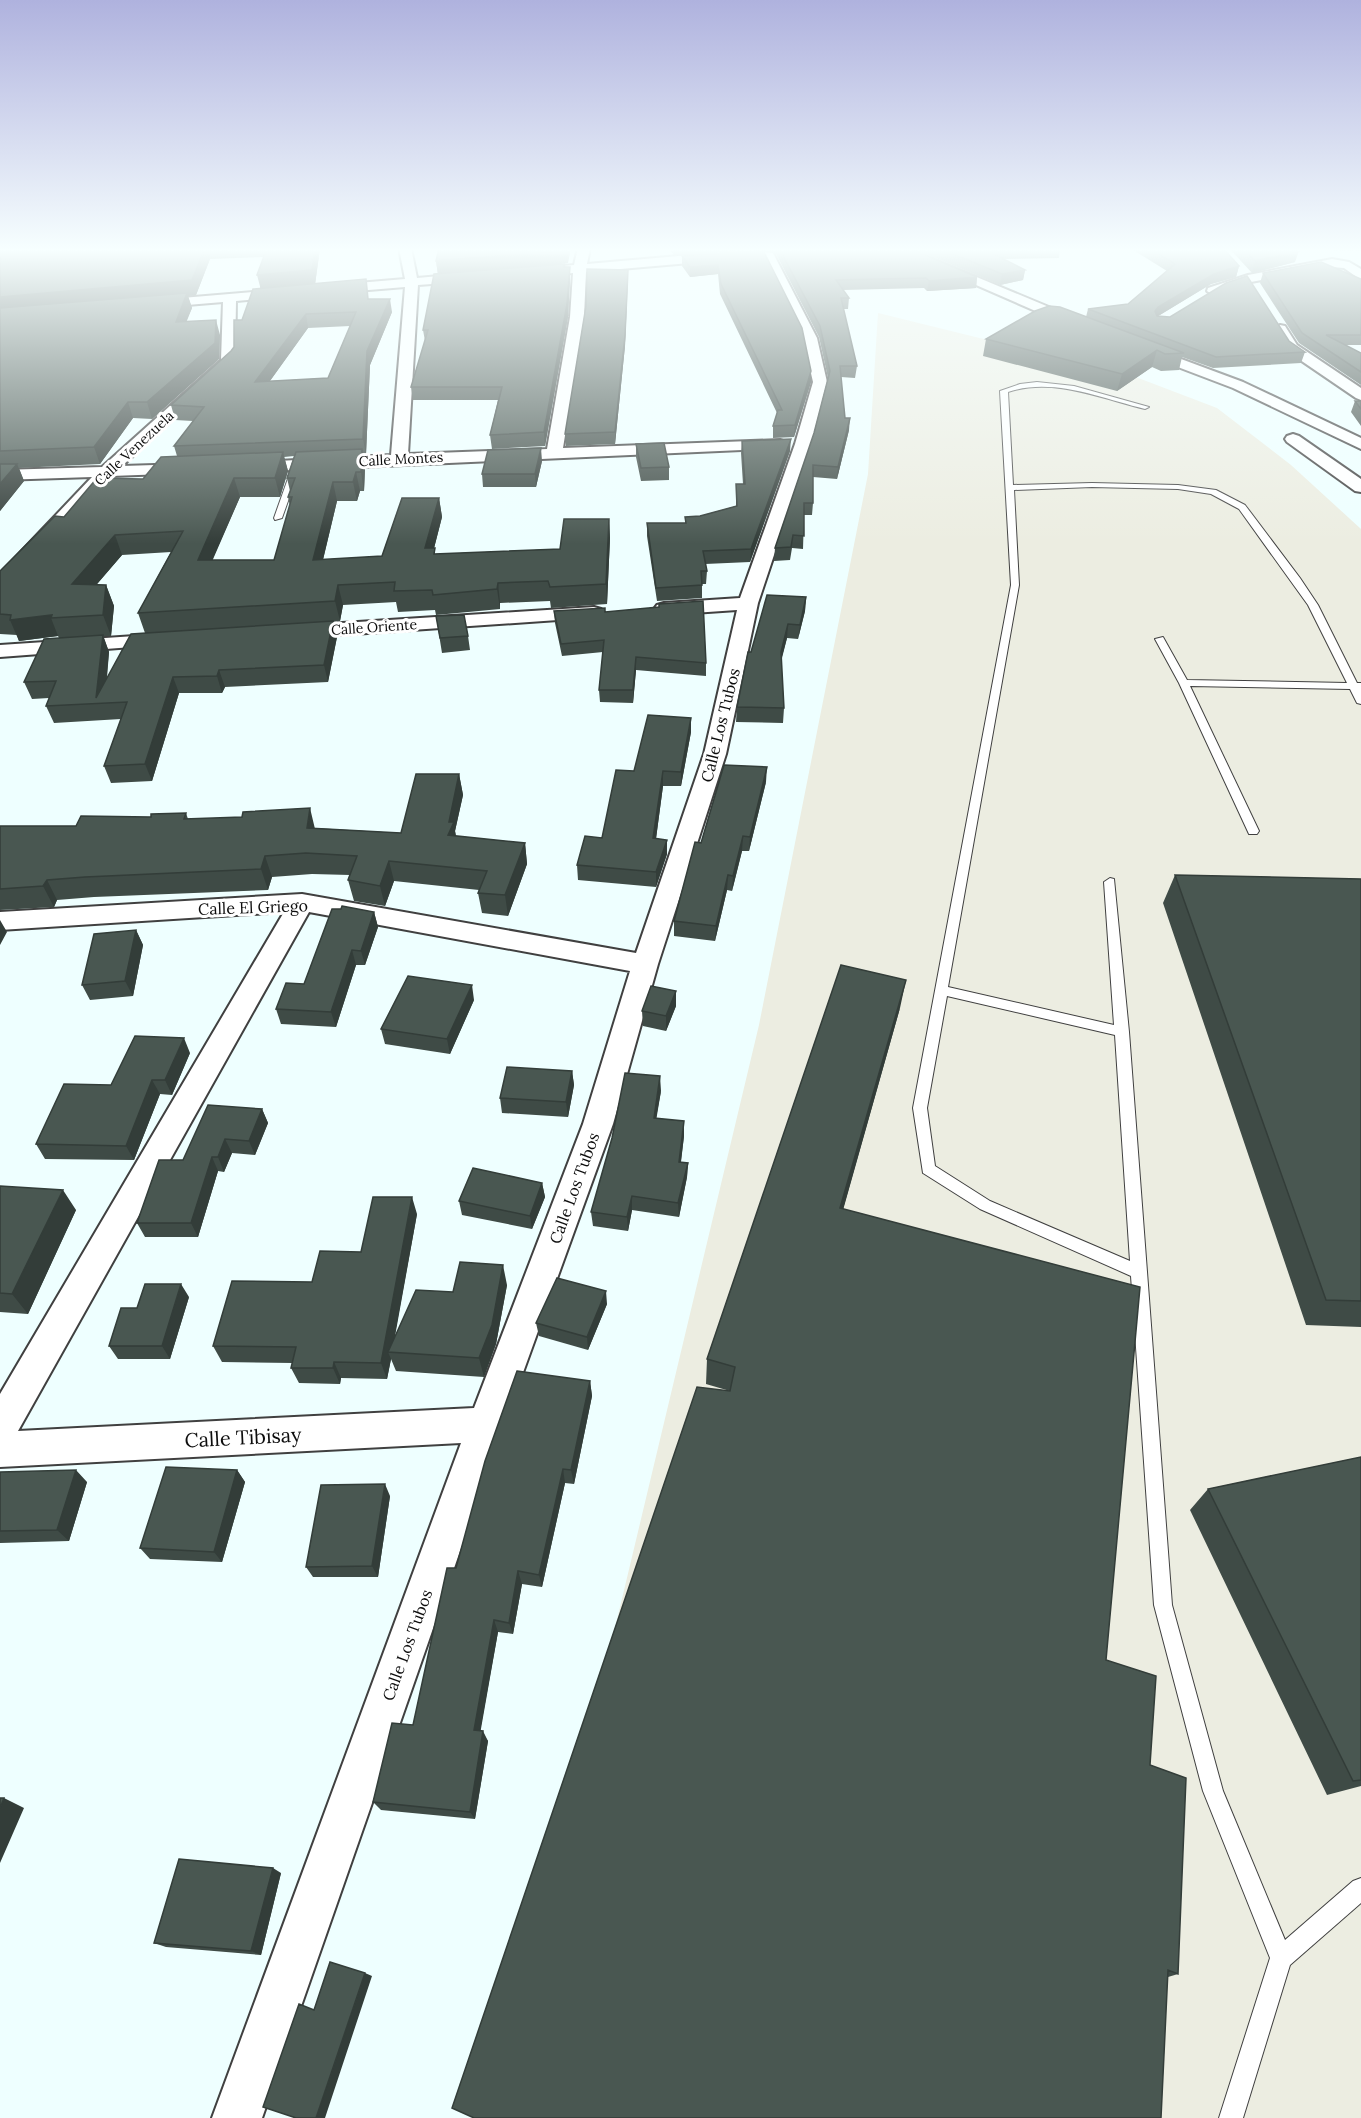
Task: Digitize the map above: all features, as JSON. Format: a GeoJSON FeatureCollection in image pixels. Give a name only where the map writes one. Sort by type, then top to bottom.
{"type":"FeatureCollection","features":[{"type":"Feature","properties":{"kind":"street","name":"Calle Venezuela"},"geometry":{"type":"LineString","coordinates":[[0,585],[105,472],[228,361],[228,347]]}},
{"type":"Feature","properties":{"kind":"street"},"geometry":{"type":"LineString","coordinates":[[399,459],[407,347]]}},
{"type":"Feature","properties":{"kind":"street"},"geometry":{"type":"LineString","coordinates":[[554,453],[572,347]]}},
{"type":"Feature","properties":{"kind":"street","name":"Calle Los Tubos"},"geometry":{"type":"LineString","coordinates":[[237,2118],[486,1425],[598,1124],[645,964],[715,754],[748,603],[803,444],[820,382],[812,347]]}},
{"type":"Feature","properties":{"kind":"street"},"geometry":{"type":"LineString","coordinates":[[1137,347],[1238,385],[1361,444]]}},
{"type":"Feature","properties":{"kind":"street"},"geometry":{"type":"LineString","coordinates":[[1291,347],[1361,395]]}},
{"type":"Feature","properties":{"kind":"street"},"geometry":{"type":"LineString","coordinates":[[1293,439],[1361,487]]}},
{"type":"Feature","properties":{"kind":"street","name":"Calle Montes"},"geometry":{"type":"LineString","coordinates":[[237,468],[399,459],[803,444]]}},
{"type":"Feature","properties":{"kind":"street"},"geometry":{"type":"LineString","coordinates":[[0,475],[201,469]]}},
{"type":"Feature","properties":{"kind":"street"},"geometry":{"type":"LineString","coordinates":[[642,610],[748,603]]}},
{"type":"Feature","properties":{"kind":"street","name":"Calle Oriente"},"geometry":{"type":"LineString","coordinates":[[273,633],[618,612]]}},
{"type":"Feature","properties":{"kind":"street"},"geometry":{"type":"LineString","coordinates":[[0,651],[178,639]]}},
{"type":"Feature","properties":{"kind":"street"},"geometry":{"type":"LineString","coordinates":[[0,1428],[302,902]]}},
{"type":"Feature","properties":{"kind":"street","name":"Calle El Griego"},"geometry":{"type":"LineString","coordinates":[[0,921],[302,902],[645,964]]}},
{"type":"Feature","properties":{"kind":"street","name":"Calle Tibisay"},"geometry":{"type":"LineString","coordinates":[[0,1449],[486,1425]]}},
{"type":"Feature","properties":{"kind":"lane"},"geometry":{"type":"LineString","coordinates":[[1138,1272],[985,1205],[928,1169],[920,1108],[1014,585],[1004,391],[1017,384],[1043,383],[1145,407]]}},
{"type":"Feature","properties":{"kind":"lane"},"geometry":{"type":"LineString","coordinates":[[278,518],[296,465]]}},
{"type":"Feature","properties":{"kind":"lane"},"geometry":{"type":"LineString","coordinates":[[1009,488],[1092,485],[1178,487],[1214,492],[1242,507],[1298,580],[1357,686],[1361,701]]}},
{"type":"Feature","properties":{"kind":"lane"},"geometry":{"type":"LineString","coordinates":[[1160,639],[1184,683],[1252,831]]}},
{"type":"Feature","properties":{"kind":"lane"},"geometry":{"type":"LineString","coordinates":[[1184,683],[1357,686]]}},
{"type":"Feature","properties":{"kind":"lane"},"geometry":{"type":"LineString","coordinates":[[1110,882],[1163,1605],[1213,1791],[1281,1958]]}},
{"type":"Feature","properties":{"kind":"lane"},"geometry":{"type":"LineString","coordinates":[[941,990],[1122,1032]]}},
{"type":"Feature","properties":{"kind":"lane"},"geometry":{"type":"LineString","coordinates":[[1231,2118],[1281,1958],[1361,1889]]}},
{"type":"Feature","properties":{"kind":"shaded area"},"geometry":{"type":"Polygon","coordinates":[[[876,347],[1015,347],[1133,376],[1217,408],[1291,465],[1361,529],[1361,2118],[498,2118],[759,1025],[868,474],[876,347]]]}},
{"type":"Feature","properties":{"kind":"building"},"geometry":{"type":"Polygon","coordinates":[[[0,347],[211,347],[147,402],[128,402],[94,447],[0,451],[0,347]]]}},
{"type":"Feature","properties":{"kind":"building"},"geometry":{"type":"Polygon","coordinates":[[[234,347],[281,347],[255,382],[328,378],[341,347],[369,347],[363,439],[174,446],[204,407],[171,405],[234,347]]]}},
{"type":"Feature","properties":{"kind":"building"},"geometry":{"type":"Polygon","coordinates":[[[423,347],[559,347],[544,432],[490,435],[502,387],[411,387],[423,347]]]}},
{"type":"Feature","properties":{"kind":"building"},"geometry":{"type":"Polygon","coordinates":[[[579,347],[624,347],[615,432],[565,434],[579,347]]]}},
{"type":"Feature","properties":{"kind":"building"},"geometry":{"type":"Polygon","coordinates":[[[751,347],[806,347],[811,371],[795,425],[773,426],[778,410],[782,410],[751,347]]]}},
{"type":"Feature","properties":{"kind":"building"},"geometry":{"type":"Polygon","coordinates":[[[825,347],[852,347],[857,366],[840,366],[845,418],[850,418],[838,467],[813,465],[813,503],[804,503],[804,536],[793,535],[791,547],[775,548],[814,433],[830,371],[825,347]]]}},
{"type":"Feature","properties":{"kind":"building"},"geometry":{"type":"Polygon","coordinates":[[[1016,347],[1167,347],[1184,353],[1165,354],[1157,350],[1122,374],[1016,347]]]}},
{"type":"Feature","properties":{"kind":"building"},"geometry":{"type":"Polygon","coordinates":[[[1189,347],[1297,347],[1305,352],[1216,357],[1189,347]]]}},
{"type":"Feature","properties":{"kind":"building"},"geometry":{"type":"Polygon","coordinates":[[[1323,347],[1349,347],[1361,353],[1361,372],[1323,347]]]}},
{"type":"Feature","properties":{"kind":"building"},"geometry":{"type":"Polygon","coordinates":[[[1355,401],[1361,401],[1361,409],[1355,401]]]}},
{"type":"Feature","properties":{"kind":"building"},"geometry":{"type":"Polygon","coordinates":[[[791,439],[751,549],[703,551],[707,571],[701,571],[702,585],[656,588],[647,523],[686,523],[685,517],[700,516],[737,506],[736,484],[745,484],[742,441],[791,439]]]}},
{"type":"Feature","properties":{"kind":"building"},"geometry":{"type":"Polygon","coordinates":[[[664,443],[669,467],[641,468],[636,444],[664,443]]]}},
{"type":"Feature","properties":{"kind":"building"},"geometry":{"type":"Polygon","coordinates":[[[541,448],[535,474],[482,474],[488,450],[541,448]]]}},
{"type":"Feature","properties":{"kind":"building"},"geometry":{"type":"Polygon","coordinates":[[[362,449],[361,472],[356,472],[353,482],[333,482],[313,560],[382,556],[402,498],[439,498],[425,548],[435,548],[434,554],[560,549],[564,519],[609,519],[606,584],[550,587],[548,581],[498,583],[497,589],[433,595],[432,590],[394,591],[395,582],[338,585],[335,601],[138,613],[183,531],[115,535],[72,584],[106,585],[103,615],[51,618],[52,615],[10,620],[11,615],[0,614],[0,571],[55,516],[64,517],[97,478],[143,479],[161,457],[283,452],[275,478],[234,478],[198,560],[274,560],[292,497],[288,497],[295,478],[287,478],[296,452],[362,449]]]}},
{"type":"Feature","properties":{"kind":"building"},"geometry":{"type":"Polygon","coordinates":[[[0,464],[17,464],[0,484],[0,464]]]}},
{"type":"Feature","properties":{"kind":"building"},"geometry":{"type":"Polygon","coordinates":[[[767,595],[806,597],[800,625],[788,624],[781,652],[784,708],[737,707],[748,652],[751,652],[767,595]]]}},
{"type":"Feature","properties":{"kind":"building"},"geometry":{"type":"Polygon","coordinates":[[[703,601],[706,663],[636,657],[633,690],[599,690],[604,640],[561,644],[554,611],[605,608],[605,612],[659,607],[659,604],[703,601]]]}},
{"type":"Feature","properties":{"kind":"building"},"geometry":{"type":"Polygon","coordinates":[[[464,615],[468,636],[440,638],[436,616],[464,615]]]}},
{"type":"Feature","properties":{"kind":"building"},"geometry":{"type":"Polygon","coordinates":[[[333,621],[324,665],[219,670],[217,676],[173,677],[145,764],[104,766],[127,702],[46,706],[56,681],[24,682],[44,639],[103,635],[96,698],[131,634],[333,621]]]}},
{"type":"Feature","properties":{"kind":"building"},"geometry":{"type":"Polygon","coordinates":[[[648,715],[691,718],[681,772],[663,771],[653,838],[667,840],[656,872],[577,865],[585,836],[602,838],[616,770],[634,771],[648,715]]]}},
{"type":"Feature","properties":{"kind":"building"},"geometry":{"type":"Polygon","coordinates":[[[724,765],[767,767],[750,837],[743,836],[733,876],[728,875],[716,926],[674,921],[695,842],[701,843],[724,765]]]}},
{"type":"Feature","properties":{"kind":"building"},"geometry":{"type":"Polygon","coordinates":[[[416,774],[459,774],[449,822],[454,822],[448,835],[525,843],[505,895],[478,893],[487,871],[389,861],[380,886],[348,880],[357,856],[306,853],[265,856],[261,869],[85,877],[47,880],[43,886],[0,889],[0,826],[76,826],[81,816],[151,817],[151,814],[186,813],[184,819],[242,817],[243,812],[310,808],[307,828],[401,833],[416,774]]]}},
{"type":"Feature","properties":{"kind":"building"},"geometry":{"type":"Polygon","coordinates":[[[1175,875],[1361,879],[1361,1301],[1326,1300],[1175,875]]]}},
{"type":"Feature","properties":{"kind":"building"},"geometry":{"type":"Polygon","coordinates":[[[342,906],[374,912],[361,951],[352,950],[331,1012],[276,1009],[286,983],[304,984],[332,909],[341,909],[342,906]]]}},
{"type":"Feature","properties":{"kind":"building"},"geometry":{"type":"Polygon","coordinates":[[[136,930],[125,981],[82,985],[94,934],[136,930]]]}},
{"type":"Feature","properties":{"kind":"building"},"geometry":{"type":"Polygon","coordinates":[[[841,965],[906,980],[840,1208],[1140,1287],[1106,1660],[1156,1676],[1150,1765],[1186,1778],[1178,1974],[1168,1970],[1161,2118],[474,2118],[452,2108],[697,1387],[730,1391],[735,1367],[707,1359],[841,965]]]}},
{"type":"Feature","properties":{"kind":"building"},"geometry":{"type":"Polygon","coordinates":[[[408,976],[472,985],[447,1039],[381,1029],[408,976]]]}},
{"type":"Feature","properties":{"kind":"building"},"geometry":{"type":"Polygon","coordinates":[[[651,986],[676,991],[666,1016],[642,1011],[651,986]]]}},
{"type":"Feature","properties":{"kind":"building"},"geometry":{"type":"Polygon","coordinates":[[[135,1036],[184,1038],[165,1080],[152,1080],[126,1146],[36,1144],[64,1084],[111,1085],[135,1036]]]}},
{"type":"Feature","properties":{"kind":"building"},"geometry":{"type":"Polygon","coordinates":[[[507,1067],[572,1071],[566,1102],[500,1098],[507,1067]]]}},
{"type":"Feature","properties":{"kind":"building"},"geometry":{"type":"Polygon","coordinates":[[[625,1073],[660,1076],[654,1118],[684,1121],[679,1162],[688,1163],[678,1203],[632,1196],[627,1217],[591,1212],[612,1138],[625,1073]]]}},
{"type":"Feature","properties":{"kind":"building"},"geometry":{"type":"Polygon","coordinates":[[[208,1105],[262,1109],[249,1141],[225,1139],[218,1157],[212,1157],[191,1223],[137,1223],[159,1160],[183,1160],[208,1105]]]}},
{"type":"Feature","properties":{"kind":"building"},"geometry":{"type":"Polygon","coordinates":[[[473,1168],[542,1183],[530,1216],[459,1201],[473,1168]]]}},
{"type":"Feature","properties":{"kind":"building"},"geometry":{"type":"Polygon","coordinates":[[[0,1186],[63,1190],[12,1294],[0,1293],[0,1186]]]}},
{"type":"Feature","properties":{"kind":"building"},"geometry":{"type":"Polygon","coordinates":[[[373,1197],[412,1197],[381,1363],[334,1362],[333,1368],[291,1368],[296,1347],[213,1346],[232,1281],[312,1282],[320,1251],[361,1252],[373,1197]]]}},
{"type":"Feature","properties":{"kind":"building"},"geometry":{"type":"Polygon","coordinates":[[[460,1262],[503,1265],[492,1325],[479,1358],[388,1352],[416,1290],[453,1292],[460,1262]]]}},
{"type":"Feature","properties":{"kind":"building"},"geometry":{"type":"Polygon","coordinates":[[[557,1278],[606,1291],[587,1337],[536,1323],[557,1278]]]}},
{"type":"Feature","properties":{"kind":"building"},"geometry":{"type":"Polygon","coordinates":[[[145,1284],[181,1284],[162,1346],[109,1346],[121,1308],[137,1308],[145,1284]]]}},
{"type":"Feature","properties":{"kind":"building"},"geometry":{"type":"Polygon","coordinates":[[[517,1371],[590,1381],[571,1470],[563,1469],[539,1575],[518,1571],[509,1623],[494,1620],[474,1730],[483,1731],[470,1812],[373,1802],[392,1723],[413,1725],[447,1568],[456,1568],[485,1461],[517,1371]]]}},
{"type":"Feature","properties":{"kind":"building"},"geometry":{"type":"Polygon","coordinates":[[[1361,1457],[1361,1780],[1353,1781],[1208,1489],[1361,1457]]]}},
{"type":"Feature","properties":{"kind":"building"},"geometry":{"type":"Polygon","coordinates":[[[166,1467],[237,1470],[214,1552],[140,1548],[166,1467]]]}},
{"type":"Feature","properties":{"kind":"building"},"geometry":{"type":"Polygon","coordinates":[[[76,1470],[57,1530],[0,1531],[0,1472],[76,1470]]]}},
{"type":"Feature","properties":{"kind":"building"},"geometry":{"type":"Polygon","coordinates":[[[385,1484],[372,1566],[306,1567],[321,1485],[385,1484]]]}},
{"type":"Feature","properties":{"kind":"building"},"geometry":{"type":"Polygon","coordinates":[[[179,1859],[273,1868],[251,1951],[154,1943],[179,1859]]]}},
{"type":"Feature","properties":{"kind":"building"},"geometry":{"type":"Polygon","coordinates":[[[330,1962],[365,1973],[316,2118],[296,2118],[263,2107],[299,2004],[314,2010],[330,1962]]]}}]}
